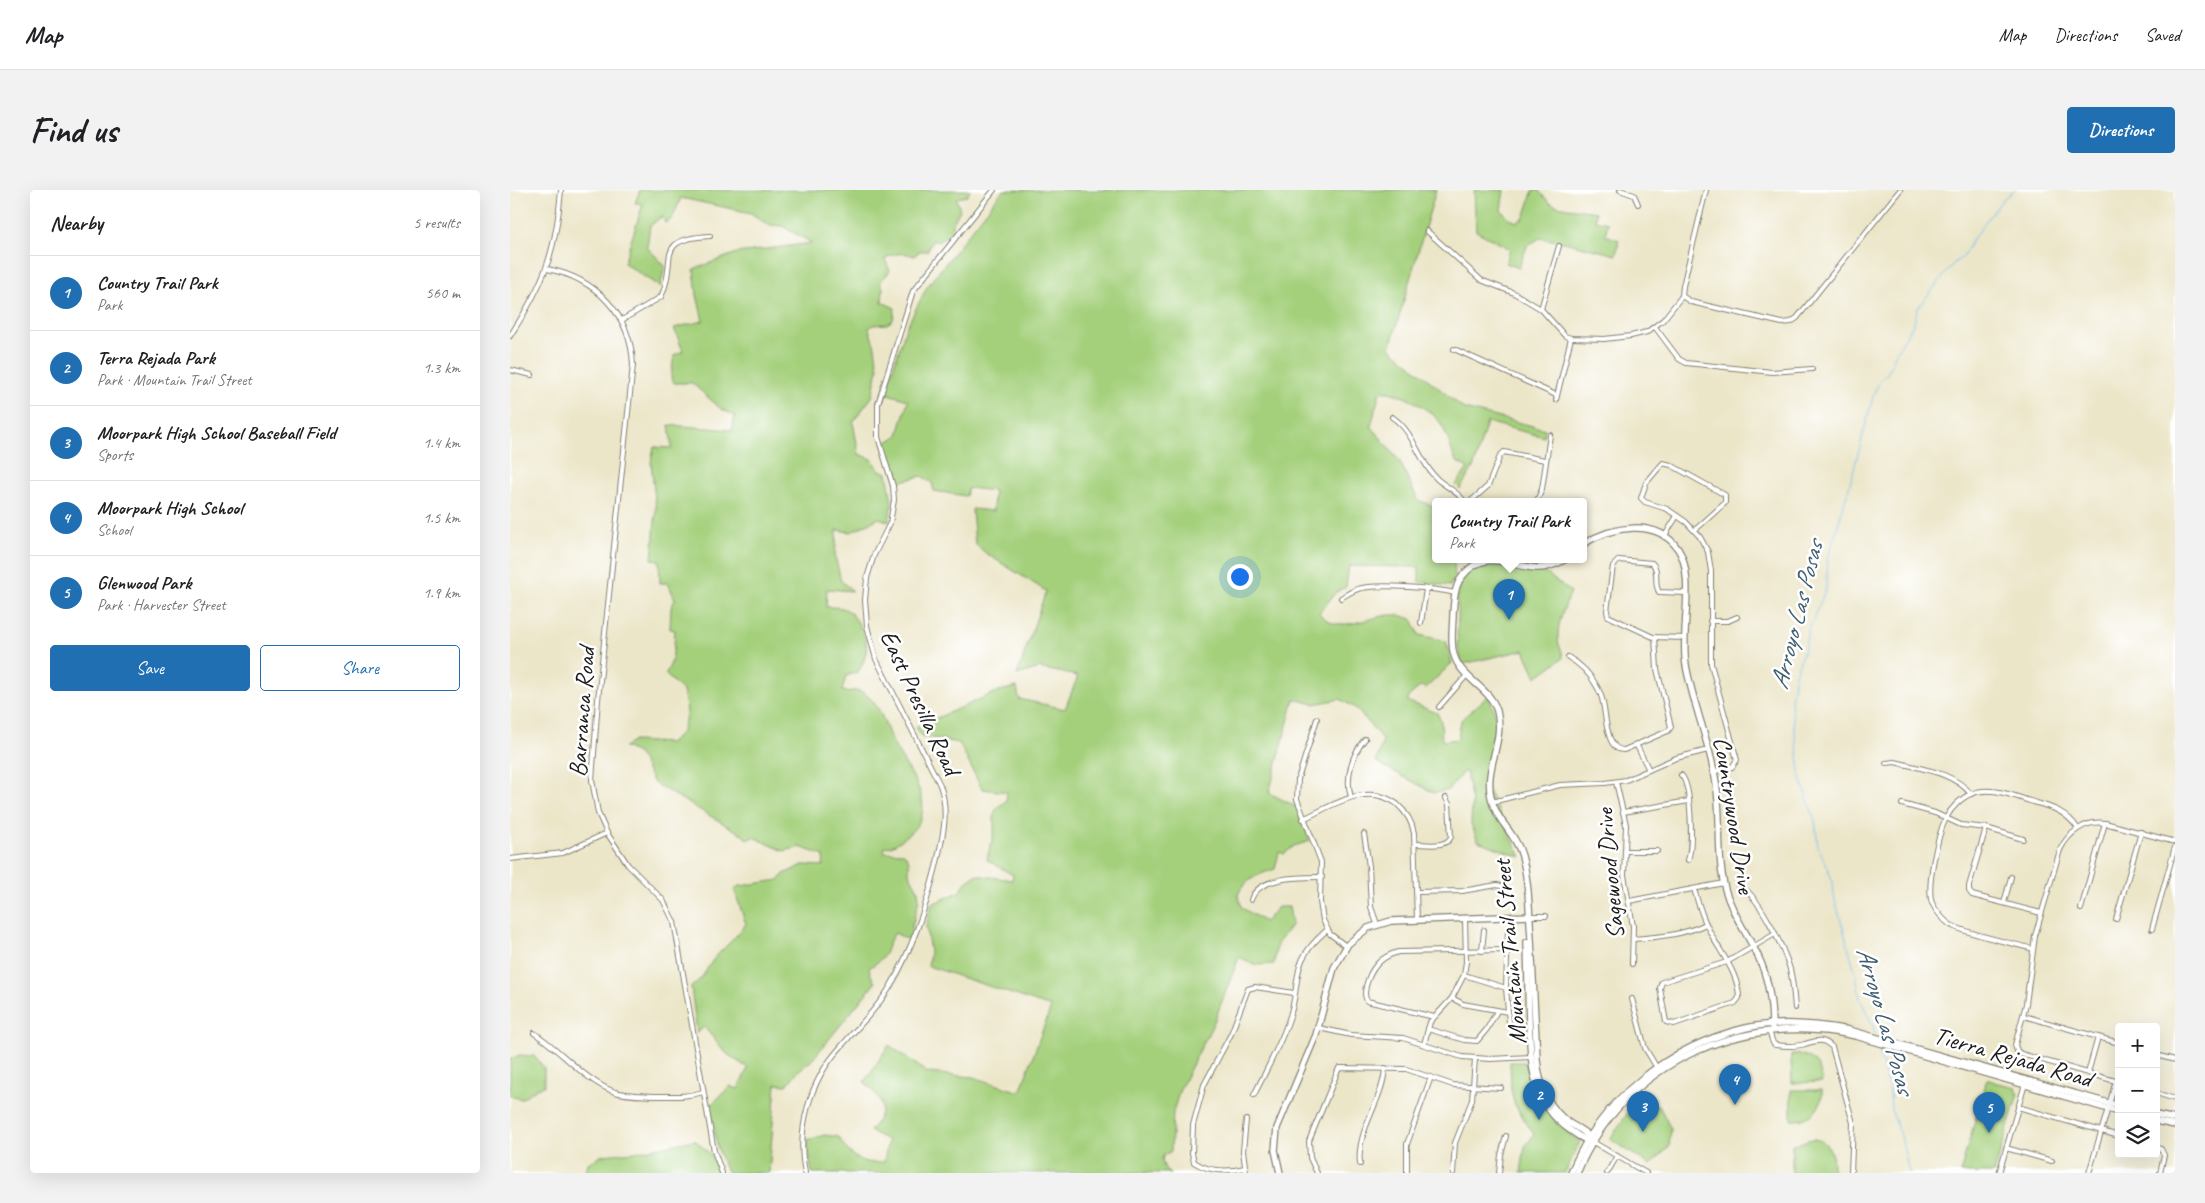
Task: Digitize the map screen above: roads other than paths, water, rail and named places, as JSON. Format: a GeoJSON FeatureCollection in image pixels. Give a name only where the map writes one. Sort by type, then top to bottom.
{"type":"FeatureCollection","features":[{"type":"Feature","properties":{"kind":"street"},"geometry":{"type":"LineString","coordinates":[[510,336],[534,298],[547,269],[557,232],[561,190]]}},
{"type":"Feature","properties":{"kind":"street","name":"East Presilla Road"},"geometry":{"type":"LineString","coordinates":[[805,1173],[803,1137],[806,1115],[814,1090],[831,1058],[875,1010],[898,973],[925,911],[945,824],[946,808],[940,785],[876,659],[867,626],[865,600],[867,578],[874,555],[890,523],[894,500],[893,486],[878,437],[877,413],[880,394],[914,291],[994,190]]}},
{"type":"Feature","properties":{"kind":"street"},"geometry":{"type":"LineString","coordinates":[[1620,190],[1634,195],[1638,204]]}},
{"type":"Feature","properties":{"kind":"street"},"geometry":{"type":"LineString","coordinates":[[1427,231],[1481,280],[1514,292],[1542,310],[1565,336],[1571,338],[1631,336],[1647,332],[1655,327],[1682,296],[1682,286],[1706,190]]}},
{"type":"Feature","properties":{"kind":"street"},"geometry":{"type":"LineString","coordinates":[[1682,296],[1691,302],[1786,324],[1797,318],[1900,190]]}},
{"type":"Feature","properties":{"kind":"street"},"geometry":{"type":"LineString","coordinates":[[622,320],[661,296],[670,255],[675,244],[689,237],[710,236]]}},
{"type":"Feature","properties":{"kind":"street"},"geometry":{"type":"LineString","coordinates":[[1542,310],[1559,246]]}},
{"type":"Feature","properties":{"kind":"street","name":"Barranca Road"},"geometry":{"type":"LineString","coordinates":[[547,269],[592,287],[612,306],[622,320],[630,341],[633,366],[591,769],[594,798],[607,834],[628,865],[663,900],[674,922],[714,1155],[722,1173]]}},
{"type":"Feature","properties":{"kind":"street"},"geometry":{"type":"LineString","coordinates":[[1655,327],[1678,358],[1686,363],[1769,371],[1812,369]]}},
{"type":"Feature","properties":{"kind":"street"},"geometry":{"type":"LineString","coordinates":[[1556,400],[1571,338]]}},
{"type":"Feature","properties":{"kind":"street"},"geometry":{"type":"LineString","coordinates":[[1454,348],[1556,395]]}},
{"type":"Feature","properties":{"kind":"street"},"geometry":{"type":"LineString","coordinates":[[510,370],[532,375]]}},
{"type":"Feature","properties":{"kind":"street"},"geometry":{"type":"LineString","coordinates":[[1392,417],[1405,427],[1433,474],[1461,498]]}},
{"type":"Feature","properties":{"kind":"street"},"geometry":{"type":"LineString","coordinates":[[1538,498],[1550,435]]}},
{"type":"Feature","properties":{"kind":"street"},"geometry":{"type":"LineString","coordinates":[[1474,498],[1488,486],[1500,456],[1504,452],[1545,460]]}},
{"type":"Feature","properties":{"kind":"street"},"geometry":{"type":"LineString","coordinates":[[1695,530],[1725,503],[1726,495],[1664,462],[1650,476],[1641,492],[1640,498],[1677,516],[1695,530],[1705,544],[1710,559],[1712,670],[1737,760],[1732,767],[1713,771]]}},
{"type":"Feature","properties":{"kind":"street"},"geometry":{"type":"LineString","coordinates":[[1664,537],[1677,516]]}},
{"type":"Feature","properties":{"kind":"street"},"geometry":{"type":"LineString","coordinates":[[1587,542],[1602,534],[1619,530],[1647,530],[1664,537]]}},
{"type":"Feature","properties":{"kind":"street"},"geometry":{"type":"LineString","coordinates":[[1587,546],[1603,536],[1620,533],[1643,532],[1664,537]]}},
{"type":"Feature","properties":{"kind":"street","name":"Countrywood Drive"},"geometry":{"type":"LineString","coordinates":[[1664,537],[1679,550],[1686,571],[1683,638],[1686,665],[1718,798],[1723,883],[1733,911],[1762,964],[1768,984],[1770,1029]]}},
{"type":"Feature","properties":{"kind":"street"},"geometry":{"type":"LineString","coordinates":[[1683,638],[1655,637],[1608,616],[1607,611],[1615,561],[1652,563],[1656,568],[1656,584],[1659,592],[1664,594],[1684,593]]}},
{"type":"Feature","properties":{"kind":"street","name":"Mountain Trail Street"},"geometry":{"type":"LineString","coordinates":[[1476,563],[1466,569],[1454,592],[1451,648],[1457,666],[1488,696],[1495,714],[1496,730],[1486,780],[1491,803],[1520,848],[1526,877],[1537,1059],[1540,1080],[1554,1107],[1567,1121],[1590,1140]]}},
{"type":"Feature","properties":{"kind":"street","name":"Mountain Trail Street"},"geometry":{"type":"LineString","coordinates":[[1526,563],[1543,568],[1556,563]]}},
{"type":"Feature","properties":{"kind":"street","name":"Mountain Trail Street"},"geometry":{"type":"LineString","coordinates":[[1529,563],[1539,565],[1546,563]]}},
{"type":"Feature","properties":{"kind":"street"},"geometry":{"type":"LineString","coordinates":[[1341,598],[1352,591],[1364,588],[1426,589],[1454,592]]}},
{"type":"Feature","properties":{"kind":"street"},"geometry":{"type":"LineString","coordinates":[[1421,623],[1426,589]]}},
{"type":"Feature","properties":{"kind":"street"},"geometry":{"type":"LineString","coordinates":[[1710,621],[1730,620],[1738,617]]}},
{"type":"Feature","properties":{"kind":"street"},"geometry":{"type":"LineString","coordinates":[[1568,657],[1584,667],[1595,683],[1603,702],[1606,724],[1614,746],[1622,750],[1668,731],[1671,727],[1656,669],[1655,637]]}},
{"type":"Feature","properties":{"kind":"street"},"geometry":{"type":"LineString","coordinates":[[1439,707],[1466,676]]}},
{"type":"Feature","properties":{"kind":"street"},"geometry":{"type":"LineString","coordinates":[[1317,719],[1297,789],[1297,802],[1320,856],[1322,877],[1321,910],[1327,930],[1337,941],[1346,946]]}},
{"type":"Feature","properties":{"kind":"street"},"geometry":{"type":"LineString","coordinates":[[1352,798],[1348,786],[1348,776],[1359,746],[1365,739]]}},
{"type":"Feature","properties":{"kind":"street"},"geometry":{"type":"LineString","coordinates":[[1636,744],[1649,770]]}},
{"type":"Feature","properties":{"kind":"street"},"geometry":{"type":"LineString","coordinates":[[1491,803],[1560,785],[1616,782],[1676,758],[1707,750]]}},
{"type":"Feature","properties":{"kind":"street"},"geometry":{"type":"LineString","coordinates":[[1886,763],[1895,762],[1954,778],[1963,784],[1971,794]]}},
{"type":"Feature","properties":{"kind":"street"},"geometry":{"type":"LineString","coordinates":[[1681,775],[1685,780],[1689,800],[1692,848],[1688,860]]}},
{"type":"Feature","properties":{"kind":"street","name":"Sagewood Drive"},"geometry":{"type":"LineString","coordinates":[[1616,782],[1626,826],[1624,875],[1633,939],[1632,964]]}},
{"type":"Feature","properties":{"kind":"street"},"geometry":{"type":"LineString","coordinates":[[2034,949],[1958,928],[1940,915],[1932,903],[1930,877],[1946,818],[1957,803],[1971,794],[1995,791],[2057,809],[2069,817],[2078,828]]}},
{"type":"Feature","properties":{"kind":"street"},"geometry":{"type":"LineString","coordinates":[[1303,819],[1352,798],[1367,794],[1385,797],[1405,811],[1410,820],[1415,844],[1418,920]]}},
{"type":"Feature","properties":{"kind":"street"},"geometry":{"type":"LineString","coordinates":[[1415,844],[1444,843],[1449,840],[1450,816],[1449,803],[1446,798]]}},
{"type":"Feature","properties":{"kind":"street"},"geometry":{"type":"LineString","coordinates":[[1623,812],[1689,800]]}},
{"type":"Feature","properties":{"kind":"street"},"geometry":{"type":"LineString","coordinates":[[1902,804],[1935,812],[1961,825],[1986,828],[2023,839]]}},
{"type":"Feature","properties":{"kind":"street"},"geometry":{"type":"LineString","coordinates":[[2115,1080],[2021,1054],[2017,1051],[2015,1045],[2024,1016],[2041,913],[2060,850],[2065,840],[2078,828],[2093,822],[2105,823],[2175,842]]}},
{"type":"Feature","properties":{"kind":"street"},"geometry":{"type":"LineString","coordinates":[[2081,910],[2105,823]]}},
{"type":"Feature","properties":{"kind":"street"},"geometry":{"type":"LineString","coordinates":[[1986,828],[1969,891],[1972,895],[2041,913]]}},
{"type":"Feature","properties":{"kind":"street"},"geometry":{"type":"LineString","coordinates":[[2116,919],[2141,832]]}},
{"type":"Feature","properties":{"kind":"street"},"geometry":{"type":"LineString","coordinates":[[510,859],[562,853],[607,834]]}},
{"type":"Feature","properties":{"kind":"street"},"geometry":{"type":"LineString","coordinates":[[1364,834],[1369,866],[1371,908],[1377,924]]}},
{"type":"Feature","properties":{"kind":"street"},"geometry":{"type":"LineString","coordinates":[[2152,929],[2175,848]]}},
{"type":"Feature","properties":{"kind":"street"},"geometry":{"type":"LineString","coordinates":[[1625,851],[1657,851]]}},
{"type":"Feature","properties":{"kind":"street"},"geometry":{"type":"LineString","coordinates":[[1251,900],[1255,892],[1276,880],[1293,877],[1322,877]]}},
{"type":"Feature","properties":{"kind":"street"},"geometry":{"type":"LineString","coordinates":[[2004,903],[2011,877]]}},
{"type":"Feature","properties":{"kind":"street"},"geometry":{"type":"LineString","coordinates":[[1629,901],[1723,883]]}},
{"type":"Feature","properties":{"kind":"street"},"geometry":{"type":"LineString","coordinates":[[1738,884],[1747,889],[1775,934],[1790,969],[1795,1008]]}},
{"type":"Feature","properties":{"kind":"street"},"geometry":{"type":"LineString","coordinates":[[1417,892],[1462,891],[1497,885],[1505,887]]}},
{"type":"Feature","properties":{"kind":"street"},"geometry":{"type":"LineString","coordinates":[[1694,889],[1706,924],[1727,962],[1737,984],[1739,996],[1736,1002],[1674,1024],[1668,1023],[1664,1020],[1660,986],[1662,982],[1727,962],[1775,934]]}},
{"type":"Feature","properties":{"kind":"street","name":"Mountain Trail Street"},"geometry":{"type":"LineString","coordinates":[[1528,916],[1531,1058],[1536,1088],[1547,1109],[1560,1123],[1646,1173]]}},
{"type":"Feature","properties":{"kind":"street"},"geometry":{"type":"LineString","coordinates":[[1280,1173],[1275,1150],[1277,1128],[1319,1028],[1332,972],[1346,946],[1363,932],[1377,924],[1391,921],[1546,916]]}},
{"type":"Feature","properties":{"kind":"street"},"geometry":{"type":"LineString","coordinates":[[1424,1044],[1434,1017],[1452,998],[1464,975],[1466,950],[1465,918]]}},
{"type":"Feature","properties":{"kind":"street"},"geometry":{"type":"LineString","coordinates":[[1633,939],[1666,936],[1706,924]]}},
{"type":"Feature","properties":{"kind":"street"},"geometry":{"type":"LineString","coordinates":[[1254,1094],[1288,1024],[1299,966],[1305,952],[1327,930]]}},
{"type":"Feature","properties":{"kind":"street"},"geometry":{"type":"LineString","coordinates":[[1482,950],[1484,930]]}},
{"type":"Feature","properties":{"kind":"street"},"geometry":{"type":"LineString","coordinates":[[1508,930],[1506,988],[1509,1022]]}},
{"type":"Feature","properties":{"kind":"street"},"geometry":{"type":"LineString","coordinates":[[1434,1017],[1369,1002],[1364,995],[1373,967],[1392,953],[1508,950]]}},
{"type":"Feature","properties":{"kind":"street"},"geometry":{"type":"LineString","coordinates":[[1464,975],[1506,988]]}},
{"type":"Feature","properties":{"kind":"street"},"geometry":{"type":"LineString","coordinates":[[1246,1120],[1243,1141],[1246,1171],[1221,1171],[1194,1162],[1192,1153],[1196,1112],[1208,1076],[1231,1034],[1248,989],[1255,987],[1294,993]]}},
{"type":"Feature","properties":{"kind":"street"},"geometry":{"type":"LineString","coordinates":[[1452,998],[1463,1004],[1508,1012]]}},
{"type":"Feature","properties":{"kind":"street"},"geometry":{"type":"LineString","coordinates":[[1632,998],[1645,1048],[1659,1069]]}},
{"type":"Feature","properties":{"kind":"street"},"geometry":{"type":"LineString","coordinates":[[1428,1029],[1464,1040],[1477,1040],[1484,1034],[1497,1011]]}},
{"type":"Feature","properties":{"kind":"street"},"geometry":{"type":"LineString","coordinates":[[2024,1016],[2115,1042]]}},
{"type":"Feature","properties":{"kind":"street","name":"Tierra Rejada Road"},"geometry":{"type":"LineString","coordinates":[[1571,1173],[1590,1140],[1622,1104],[1659,1069],[1690,1048],[1747,1028],[1770,1029],[1813,1024],[1891,1044],[2109,1106],[2115,1110]]}},
{"type":"Feature","properties":{"kind":"street"},"geometry":{"type":"LineString","coordinates":[[1319,1028],[1360,1036],[1403,1038],[1455,1056],[1531,1058]]}},
{"type":"Feature","properties":{"kind":"street"},"geometry":{"type":"LineString","coordinates":[[1770,1029],[1773,1043],[1776,1045],[1804,1045],[1818,1040],[1828,1043],[1832,1047],[1853,1123],[1851,1173]]}},
{"type":"Feature","properties":{"kind":"street"},"geometry":{"type":"LineString","coordinates":[[534,1033],[552,1044],[594,1081],[613,1091],[634,1095],[672,1096],[703,1092]]}},
{"type":"Feature","properties":{"kind":"street"},"geometry":{"type":"LineString","coordinates":[[2088,1073],[2098,1037]]}},
{"type":"Feature","properties":{"kind":"street"},"geometry":{"type":"LineString","coordinates":[[2160,1056],[2175,1060]]}},
{"type":"Feature","properties":{"kind":"street"},"geometry":{"type":"LineString","coordinates":[[1453,1173],[1455,1143],[1459,1130],[1471,1107],[1475,1058]]}},
{"type":"Feature","properties":{"kind":"street"},"geometry":{"type":"LineString","coordinates":[[1317,1173],[1310,1158],[1309,1141],[1337,1070],[1343,1067],[1414,1071],[1453,1085],[1501,1088]]}},
{"type":"Feature","properties":{"kind":"street"},"geometry":{"type":"LineString","coordinates":[[1360,1164],[1359,1150],[1361,1142],[1384,1082],[1385,1068]]}},
{"type":"Feature","properties":{"kind":"street"},"geometry":{"type":"LineString","coordinates":[[1407,1173],[1407,1144],[1431,1077]]}},
{"type":"Feature","properties":{"kind":"street"},"geometry":{"type":"LineString","coordinates":[[1999,1173],[2025,1082]]}},
{"type":"Feature","properties":{"kind":"street"},"geometry":{"type":"LineString","coordinates":[[2089,1173],[2115,1087]]}},
{"type":"Feature","properties":{"kind":"street"},"geometry":{"type":"LineString","coordinates":[[2160,1094],[2175,1099]]}},
{"type":"Feature","properties":{"kind":"street","name":"Tierra Rejada Road"},"geometry":{"type":"LineString","coordinates":[[2109,1106],[2115,1106]]}},
{"type":"Feature","properties":{"kind":"street"},"geometry":{"type":"LineString","coordinates":[[2018,1107],[2115,1135]]}},
{"type":"Feature","properties":{"kind":"street"},"geometry":{"type":"LineString","coordinates":[[2160,1116],[2175,1119]]}},
{"type":"Feature","properties":{"kind":"street"},"geometry":{"type":"LineString","coordinates":[[2160,1122],[2175,1125]]}},
{"type":"Feature","properties":{"kind":"street"},"geometry":{"type":"LineString","coordinates":[[1500,1173],[1500,1155],[1506,1136]]}},
{"type":"Feature","properties":{"kind":"street","name":"Tierra Rejada Road"},"geometry":{"type":"LineString","coordinates":[[1577,1173],[1590,1140]]}},
{"type":"Feature","properties":{"kind":"street"},"geometry":{"type":"LineString","coordinates":[[2006,1148],[2052,1161]]}},
{"type":"Feature","properties":{"kind":"street"},"geometry":{"type":"LineString","coordinates":[[2160,1149],[2163,1151],[2164,1158],[2160,1173]]}},
{"type":"Feature","properties":{"kind":"street"},"geometry":{"type":"LineString","coordinates":[[1607,1173],[1617,1156]]}},
{"type":"Feature","properties":{"kind":"waterway","name":"Arroyo Las Posas"},"geometry":{"type":"LineString","coordinates":[[1875,1035],[1873,1026],[1860,999],[1856,975],[1834,896],[1833,882],[1818,846],[1815,821],[1801,779],[1791,702],[1795,674],[1805,647],[1808,631],[1826,589],[1828,559],[1874,393],[1881,379],[1887,374],[1897,351],[1914,323],[1917,309],[1954,263],[1963,257],[1974,237],[2003,199],[2015,190]]}},
{"type":"Feature","properties":{"kind":"waterway","name":"Arroyo Las Posas"},"geometry":{"type":"LineString","coordinates":[[1877,1044],[1890,1092],[1891,1110],[1901,1135],[1909,1173]]}},
{"type":"Feature","properties":{"kind":"place","name":"Country Trail Park"},"geometry":{"type":"Point","coordinates":[1509,620]}},
{"type":"Feature","properties":{"kind":"place","name":"Moorpark High School"},"geometry":{"type":"Point","coordinates":[1735,1105]}},
{"type":"Feature","properties":{"kind":"place","name":"Terra Rejada Park"},"geometry":{"type":"Point","coordinates":[1539,1120]}},
{"type":"Feature","properties":{"kind":"place","name":"Moorpark High School Baseball Field"},"geometry":{"type":"Point","coordinates":[1643,1132]}},
{"type":"Feature","properties":{"kind":"place","name":"Glenwood Park"},"geometry":{"type":"Point","coordinates":[1989,1133]}}]}
